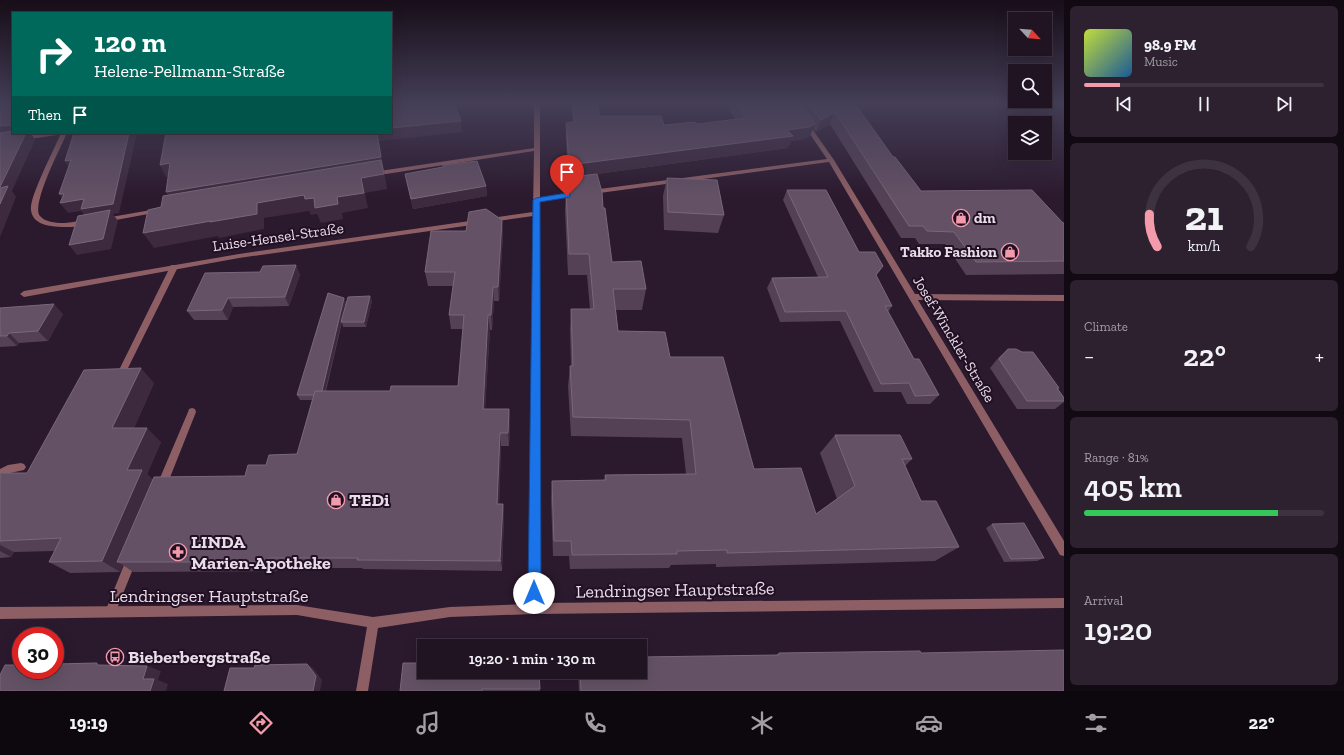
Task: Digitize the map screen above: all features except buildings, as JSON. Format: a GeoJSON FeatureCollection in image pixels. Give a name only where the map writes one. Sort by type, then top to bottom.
{"type":"FeatureCollection","features":[{"type":"Feature","properties":{"kind":"street"},"geometry":{"type":"LineString","coordinates":[[14,139],[48,134]]}},
{"type":"Feature","properties":{"kind":"street"},"geometry":{"type":"LineString","coordinates":[[63,134],[38,194],[34,210],[37,217],[47,223],[60,226],[94,222]]}},
{"type":"Feature","properties":{"kind":"street"},"geometry":{"type":"LineString","coordinates":[[534,609],[536,134]]}},
{"type":"Feature","properties":{"kind":"street","name":"Josef-Winckler-Straße"},"geometry":{"type":"LineString","coordinates":[[814,134],[831,160],[1064,551]]}},
{"type":"Feature","properties":{"kind":"street"},"geometry":{"type":"LineString","coordinates":[[365,176],[536,149]]}},
{"type":"Feature","properties":{"kind":"street"},"geometry":{"type":"LineString","coordinates":[[536,200],[831,160]]}},
{"type":"Feature","properties":{"kind":"street"},"geometry":{"type":"LineString","coordinates":[[101,220],[164,210]]}},
{"type":"Feature","properties":{"kind":"street","name":"Luise-Hensel-Straße"},"geometry":{"type":"LineString","coordinates":[[24,294],[239,256],[536,214]]}},
{"type":"Feature","properties":{"kind":"street"},"geometry":{"type":"LineString","coordinates":[[124,368],[174,267]]}},
{"type":"Feature","properties":{"kind":"street"},"geometry":{"type":"LineString","coordinates":[[912,297],[1064,298]]}},
{"type":"Feature","properties":{"kind":"street"},"geometry":{"type":"LineString","coordinates":[[159,491],[192,412]]}},
{"type":"Feature","properties":{"kind":"street"},"geometry":{"type":"LineString","coordinates":[[0,474],[8,469],[21,467]]}},
{"type":"Feature","properties":{"kind":"street"},"geometry":{"type":"LineString","coordinates":[[110,612],[136,548]]}},
{"type":"Feature","properties":{"kind":"street","name":"Lendringser Hauptstraße"},"geometry":{"type":"LineString","coordinates":[[0,613],[297,610],[373,623],[450,612],[534,609],[1064,603]]}},
{"type":"Feature","properties":{"kind":"street"},"geometry":{"type":"LineString","coordinates":[[362,691],[373,623]]}},
{"type":"Feature","properties":{"kind":"place","name":"dm"},"geometry":{"type":"Point","coordinates":[961,218]}},
{"type":"Feature","properties":{"kind":"place","name":"Takko Fashion"},"geometry":{"type":"Point","coordinates":[1010,252]}},
{"type":"Feature","properties":{"kind":"place","name":"TEDi"},"geometry":{"type":"Point","coordinates":[336,500]}},
{"type":"Feature","properties":{"kind":"place","name":"LINDA Marien-Apotheke"},"geometry":{"type":"Point","coordinates":[178,552]}},
{"type":"Feature","properties":{"kind":"place","name":"Bieberbergstraße"},"geometry":{"type":"Point","coordinates":[115,657]}},
{"type":"Feature","properties":{"kind":"route"},"geometry":{"type":"LineString","coordinates":[[534,593],[536,200],[567,196]]}}]}
